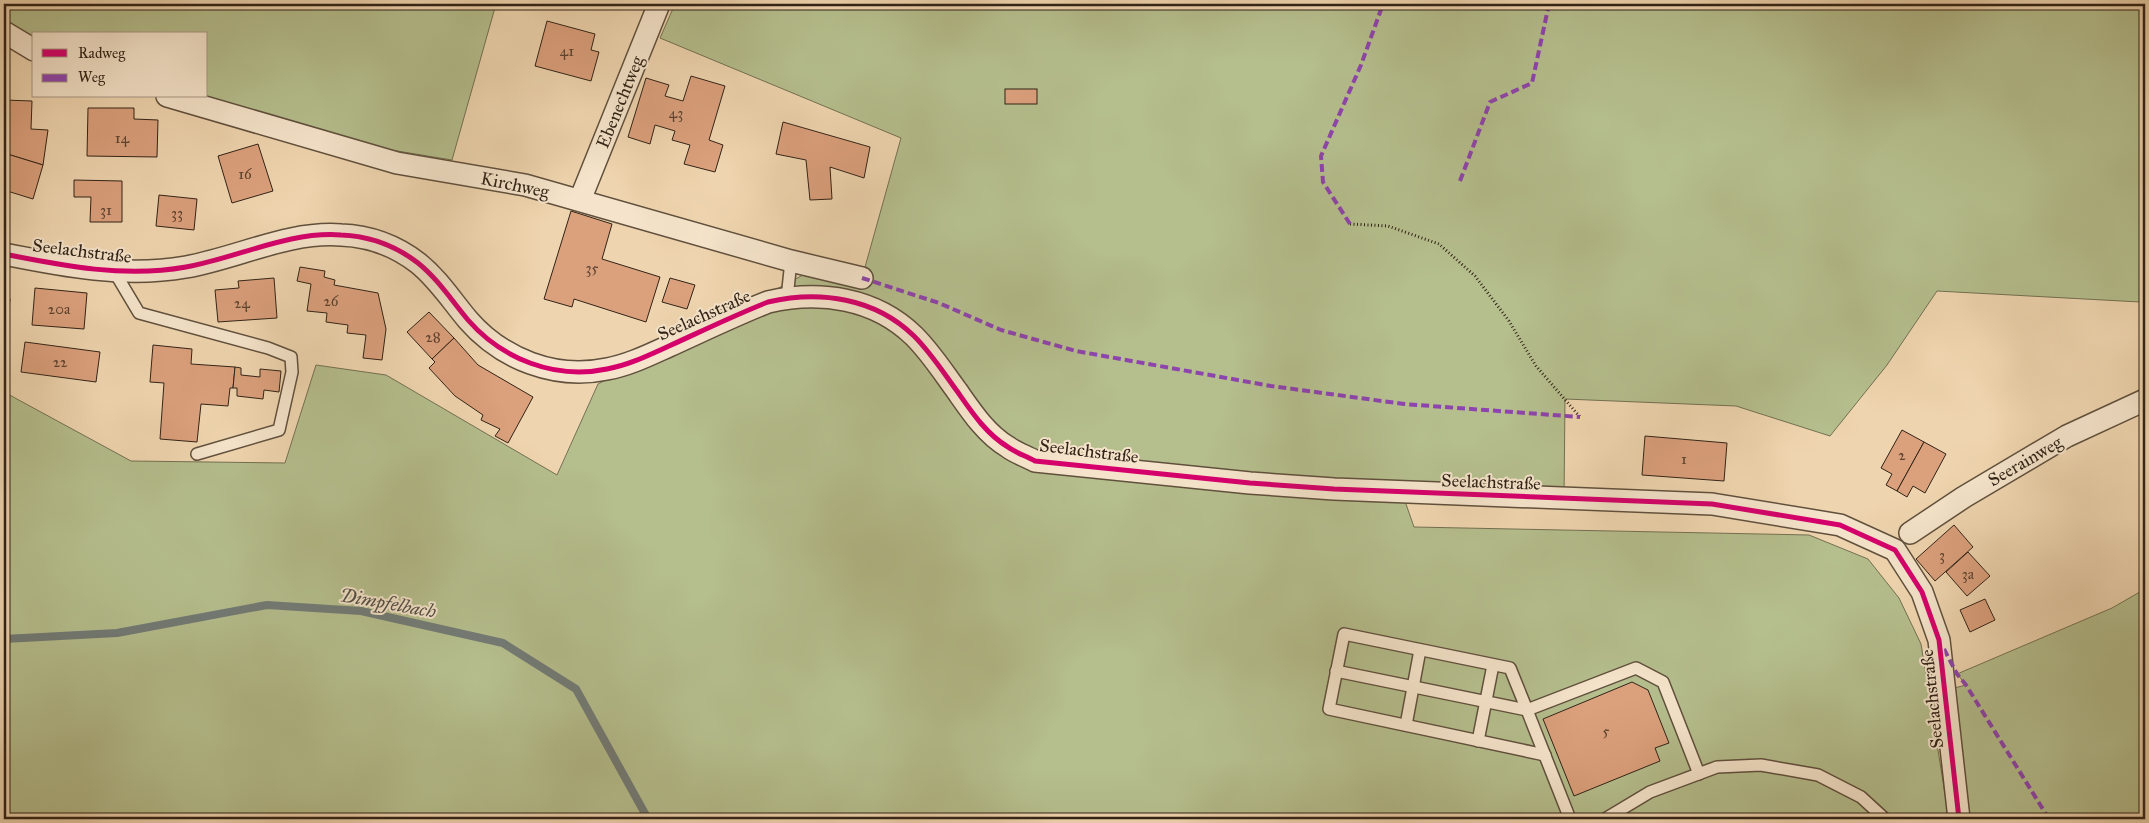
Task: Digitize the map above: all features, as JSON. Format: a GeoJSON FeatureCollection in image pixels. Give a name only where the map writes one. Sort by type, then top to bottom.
{"type":"FeatureCollection","features":[{"type":"Feature","properties":{"kind":"street","name":"Ebenechtweg"},"geometry":{"type":"LineString","coordinates":[[580,200],[659,4]]}},
{"type":"Feature","properties":{"kind":"street"},"geometry":{"type":"LineString","coordinates":[[4,32],[32,49]]}},
{"type":"Feature","properties":{"kind":"street","name":"Kirchweg"},"geometry":{"type":"LineString","coordinates":[[175,98],[397,163],[525,185],[791,261],[862,278]]}},
{"type":"Feature","properties":{"kind":"street","name":"Seelachstraße"},"geometry":{"type":"LineString","coordinates":[[4,254],[114,272],[162,271],[188,267],[320,235],[360,237],[399,251],[418,263],[435,278],[479,331],[501,349],[520,359],[560,371],[583,372],[627,365],[751,309],[787,298],[825,296],[861,304],[897,322],[927,350],[981,424],[1006,447],[1035,461],[1250,483],[1334,489],[1712,504],[1840,525],[1895,550],[1922,592],[1940,640],[1959,819]]}},
{"type":"Feature","properties":{"kind":"street","name":"Seerainweg"},"geometry":{"type":"LineString","coordinates":[[1910,533],[1964,497],[2067,436],[2145,400]]}},
{"type":"Feature","properties":{"kind":"lane"},"geometry":{"type":"LineString","coordinates":[[787,298],[791,261]]}},
{"type":"Feature","properties":{"kind":"lane"},"geometry":{"type":"LineString","coordinates":[[114,272],[139,313],[268,348],[291,357],[292,372],[279,430],[197,454]]}},
{"type":"Feature","properties":{"kind":"lane"},"geometry":{"type":"LineString","coordinates":[[1544,754],[1329,709],[1344,634],[1510,668],[1570,819]]}},
{"type":"Feature","properties":{"kind":"lane"},"geometry":{"type":"LineString","coordinates":[[1406,725],[1420,650]]}},
{"type":"Feature","properties":{"kind":"lane"},"geometry":{"type":"LineString","coordinates":[[1478,741],[1493,665]]}},
{"type":"Feature","properties":{"kind":"lane"},"geometry":{"type":"LineString","coordinates":[[1336,671],[1527,710],[1636,668],[1663,682],[1699,774]]}},
{"type":"Feature","properties":{"kind":"lane"},"geometry":{"type":"LineString","coordinates":[[1605,819],[1650,792],[1717,767],[1761,765],[1818,775],[1861,797],[1885,819]]}},
{"type":"Feature","properties":{"kind":"path"},"geometry":{"type":"LineString","coordinates":[[1350,224],[1388,226],[1440,244],[1475,276],[1508,321],[1536,366],[1580,417]]}},
{"type":"Feature","properties":{"kind":"green space"},"geometry":{"type":"Polygon","coordinates":[[[4,4],[496,4],[452,160],[294,134],[174,98],[208,98],[208,32],[32,32],[32,49],[4,32],[4,4]]]}},
{"type":"Feature","properties":{"kind":"green space"},"geometry":{"type":"Polygon","coordinates":[[[675,4],[2145,4],[2145,275],[2140,302],[1937,291],[1887,365],[1830,436],[1736,406],[1565,399],[1564,498],[1399,484],[1414,527],[1809,535],[1868,559],[1899,598],[1921,644],[1949,819],[4,819],[4,392],[131,461],[285,463],[316,365],[386,375],[557,475],[598,384],[803,275],[862,278],[901,138],[660,38],[675,4]]]}},
{"type":"Feature","properties":{"kind":"green space"},"geometry":{"type":"Polygon","coordinates":[[[2145,589],[2145,819],[1959,819],[1935,693],[1966,685],[1957,674],[2112,608],[2145,589]]]}},
{"type":"Feature","properties":{"kind":"building"},"geometry":{"type":"Polygon","coordinates":[[[547,21],[595,34],[591,50],[599,52],[591,81],[535,66],[547,21]]]}},
{"type":"Feature","properties":{"kind":"building"},"geometry":{"type":"Polygon","coordinates":[[[691,76],[725,86],[709,140],[723,145],[715,172],[684,164],[690,145],[672,140],[675,131],[655,125],[650,144],[628,137],[646,78],[669,85],[665,96],[683,101],[691,76]]]}},
{"type":"Feature","properties":{"kind":"building"},"geometry":{"type":"Polygon","coordinates":[[[1005,89],[1037,89],[1037,104],[1005,104],[1005,89]]]}},
{"type":"Feature","properties":{"kind":"building"},"geometry":{"type":"Polygon","coordinates":[[[4,100],[32,101],[31,129],[48,130],[43,165],[4,153],[4,100]]]}},
{"type":"Feature","properties":{"kind":"building"},"geometry":{"type":"Polygon","coordinates":[[[88,108],[134,108],[134,119],[158,120],[157,157],[87,156],[88,108]]]}},
{"type":"Feature","properties":{"kind":"building"},"geometry":{"type":"Polygon","coordinates":[[[783,122],[870,147],[864,178],[830,167],[832,199],[810,200],[806,160],[776,154],[783,122]]]}},
{"type":"Feature","properties":{"kind":"building"},"geometry":{"type":"Polygon","coordinates":[[[258,144],[273,191],[232,203],[218,156],[258,144]]]}},
{"type":"Feature","properties":{"kind":"building"},"geometry":{"type":"Polygon","coordinates":[[[4,153],[43,165],[33,199],[4,190],[4,153]]]}},
{"type":"Feature","properties":{"kind":"building"},"geometry":{"type":"Polygon","coordinates":[[[74,180],[122,181],[122,222],[90,222],[91,197],[74,197],[74,180]]]}},
{"type":"Feature","properties":{"kind":"building"},"geometry":{"type":"Polygon","coordinates":[[[159,195],[197,199],[194,230],[156,226],[159,195]]]}},
{"type":"Feature","properties":{"kind":"building"},"geometry":{"type":"Polygon","coordinates":[[[571,211],[612,224],[602,259],[660,277],[646,322],[574,299],[572,307],[544,299],[571,211]]]}},
{"type":"Feature","properties":{"kind":"building"},"geometry":{"type":"Polygon","coordinates":[[[300,267],[325,271],[324,277],[335,280],[334,285],[378,293],[386,329],[382,360],[363,358],[366,335],[347,333],[348,325],[326,322],[327,313],[307,311],[311,284],[297,281],[300,267]]]}},
{"type":"Feature","properties":{"kind":"building"},"geometry":{"type":"Polygon","coordinates":[[[274,278],[277,318],[218,322],[215,290],[239,288],[238,281],[274,278]]]}},
{"type":"Feature","properties":{"kind":"building"},"geometry":{"type":"Polygon","coordinates":[[[670,278],[695,285],[687,309],[662,302],[670,278]]]}},
{"type":"Feature","properties":{"kind":"building"},"geometry":{"type":"Polygon","coordinates":[[[35,288],[87,293],[84,329],[32,325],[35,288]]]}},
{"type":"Feature","properties":{"kind":"building"},"geometry":{"type":"Polygon","coordinates":[[[4,299],[10,299],[6,332],[4,331],[4,299]]]}},
{"type":"Feature","properties":{"kind":"building"},"geometry":{"type":"Polygon","coordinates":[[[429,312],[454,338],[432,359],[407,332],[429,312]]]}},
{"type":"Feature","properties":{"kind":"building"},"geometry":{"type":"Polygon","coordinates":[[[454,338],[478,365],[533,397],[508,443],[495,436],[500,429],[481,420],[483,415],[455,396],[429,368],[435,362],[432,359],[454,338]]]}},
{"type":"Feature","properties":{"kind":"building"},"geometry":{"type":"Polygon","coordinates":[[[25,342],[100,352],[96,382],[21,372],[25,342]]]}},
{"type":"Feature","properties":{"kind":"building"},"geometry":{"type":"Polygon","coordinates":[[[153,345],[192,349],[191,364],[235,367],[233,388],[230,388],[228,406],[201,404],[197,442],[160,439],[164,383],[150,382],[153,345]]]}},
{"type":"Feature","properties":{"kind":"building"},"geometry":{"type":"Polygon","coordinates":[[[235,367],[241,368],[241,375],[260,377],[260,369],[281,371],[279,392],[264,390],[263,399],[237,396],[237,388],[233,388],[235,367]]]}},
{"type":"Feature","properties":{"kind":"building"},"geometry":{"type":"Polygon","coordinates":[[[1902,430],[1924,442],[1897,491],[1886,485],[1892,474],[1881,468],[1902,430]]]}},
{"type":"Feature","properties":{"kind":"building"},"geometry":{"type":"Polygon","coordinates":[[[1645,436],[1727,443],[1724,481],[1642,475],[1645,436]]]}},
{"type":"Feature","properties":{"kind":"building"},"geometry":{"type":"Polygon","coordinates":[[[1924,442],[1946,454],[1925,493],[1913,486],[1907,497],[1897,491],[1924,442]]]}},
{"type":"Feature","properties":{"kind":"building"},"geometry":{"type":"Polygon","coordinates":[[[1954,525],[1973,547],[1935,581],[1916,559],[1954,525]]]}},
{"type":"Feature","properties":{"kind":"building"},"geometry":{"type":"Polygon","coordinates":[[[1968,552],[1990,576],[1967,596],[1946,572],[1968,552]]]}},
{"type":"Feature","properties":{"kind":"building"},"geometry":{"type":"Polygon","coordinates":[[[1985,599],[1995,620],[1970,632],[1960,610],[1985,599]]]}},
{"type":"Feature","properties":{"kind":"building"},"geometry":{"type":"Polygon","coordinates":[[[1632,682],[1648,690],[1669,743],[1655,748],[1660,761],[1574,796],[1543,719],[1632,682]]]}},
{"type":"Feature","properties":{"kind":"waterway","name":"Dimpfelbach"},"geometry":{"type":"LineString","coordinates":[[4,639],[117,633],[267,605],[361,611],[503,643],[576,689],[648,819]]}},
{"type":"Feature","properties":{"kind":"marked path"},"geometry":{"type":"LineString","coordinates":[[1350,224],[1323,182],[1321,156],[1361,65],[1383,4]]}},
{"type":"Feature","properties":{"kind":"marked path"},"geometry":{"type":"LineString","coordinates":[[1460,181],[1490,102],[1532,83],[1549,4]]}},
{"type":"Feature","properties":{"kind":"marked path"},"geometry":{"type":"LineString","coordinates":[[862,278],[939,303],[1001,330],[1076,351],[1271,386],[1404,404],[1580,417]]}},
{"type":"Feature","properties":{"kind":"marked path"},"geometry":{"type":"LineString","coordinates":[[1944,649],[1957,674],[1966,685],[2049,819]]}},
{"type":"Feature","properties":{"kind":"cycle path"},"geometry":{"type":"LineString","coordinates":[[4,254],[49,263],[95,269],[117,271],[163,270],[205,263],[302,237],[322,235],[362,237],[391,247],[418,263],[482,334],[513,356],[549,369],[587,372],[607,369],[631,362],[768,302],[788,298],[827,297],[864,305],[899,323],[914,336],[931,356],[986,429],[1000,442],[1035,461],[1250,483],[1334,489],[1712,504],[1840,525],[1895,550],[1922,592],[1939,640],[1959,819]]}}]}
